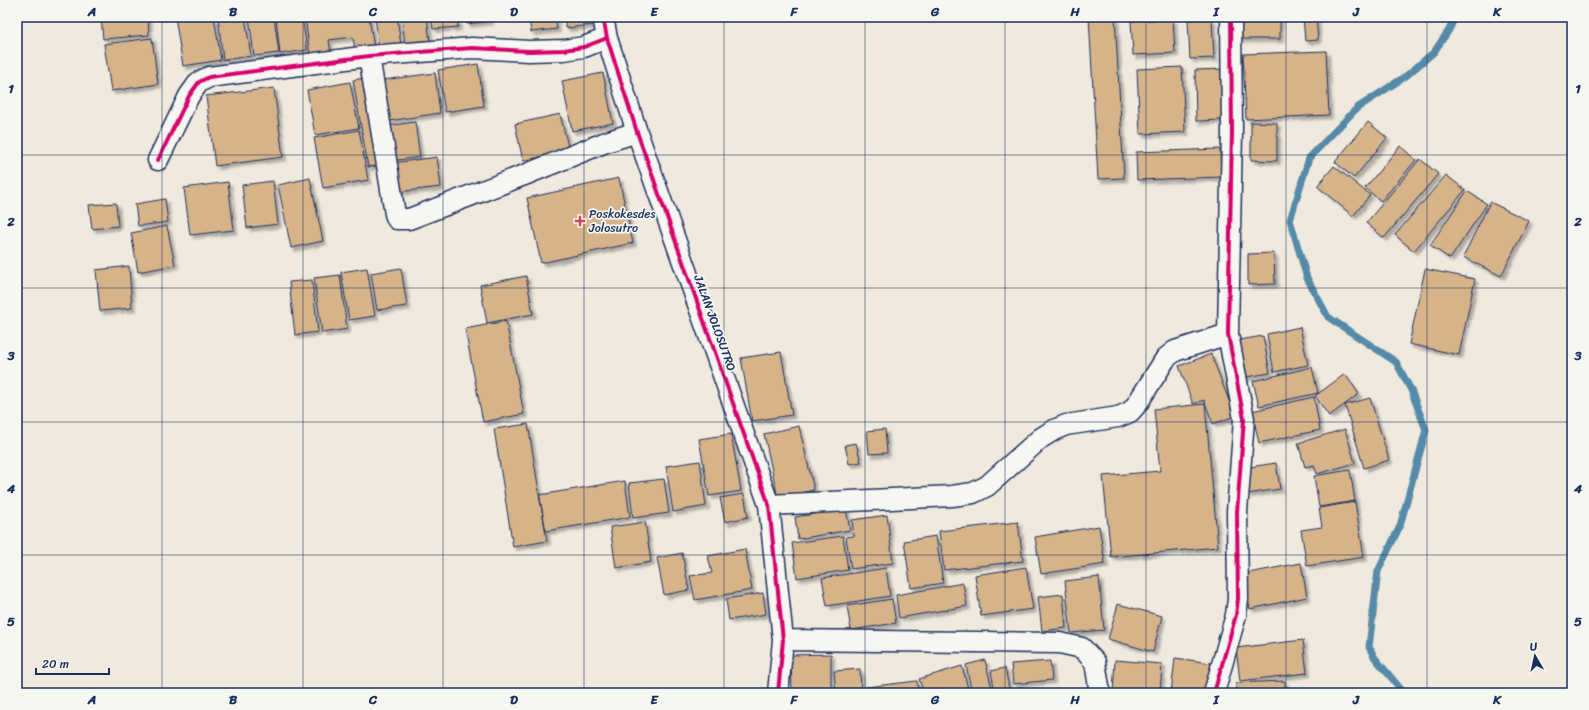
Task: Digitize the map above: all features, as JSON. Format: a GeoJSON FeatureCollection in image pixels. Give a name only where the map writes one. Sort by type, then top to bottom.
{"type":"FeatureCollection","features":[{"type":"Feature","properties":{"kind":"street","name":"JALAN JOLOSUTRO"},"geometry":{"type":"LineString","coordinates":[[603,17],[607,38],[637,132],[769,505],[783,640],[778,693]]}},
{"type":"Feature","properties":{"kind":"street"},"geometry":{"type":"LineString","coordinates":[[1214,693],[1236,615],[1238,599],[1237,512],[1244,419],[1228,334],[1232,132],[1231,17]]}},
{"type":"Feature","properties":{"kind":"street"},"geometry":{"type":"LineString","coordinates":[[158,160],[189,96],[199,82],[209,77],[369,56],[472,48],[548,52],[584,47],[607,38]]}},
{"type":"Feature","properties":{"kind":"street"},"geometry":{"type":"LineString","coordinates":[[369,56],[395,214],[397,219],[400,220],[409,219],[520,177],[606,142],[637,132]]}},
{"type":"Feature","properties":{"kind":"street"},"geometry":{"type":"LineString","coordinates":[[769,505],[952,496],[973,493],[987,486],[1042,438],[1054,430],[1066,425],[1118,417],[1130,412],[1137,404],[1166,358],[1175,351],[1228,334]]}},
{"type":"Feature","properties":{"kind":"street"},"geometry":{"type":"LineString","coordinates":[[783,640],[1060,643],[1082,648],[1095,662],[1100,693]]}},
{"type":"Feature","properties":{"kind":"building"},"geometry":{"type":"Polygon","coordinates":[[[101,17],[148,17],[149,35],[103,39],[101,17]]]}},
{"type":"Feature","properties":{"kind":"building"},"geometry":{"type":"Polygon","coordinates":[[[175,17],[214,17],[221,60],[183,66],[175,17]]]}},
{"type":"Feature","properties":{"kind":"building"},"geometry":{"type":"Polygon","coordinates":[[[218,17],[245,17],[251,56],[223,60],[218,17]]]}},
{"type":"Feature","properties":{"kind":"building"},"geometry":{"type":"Polygon","coordinates":[[[249,17],[274,17],[279,53],[254,56],[249,17]]]}},
{"type":"Feature","properties":{"kind":"building"},"geometry":{"type":"Polygon","coordinates":[[[276,17],[302,17],[307,50],[280,54],[276,17]]]}},
{"type":"Feature","properties":{"kind":"building"},"geometry":{"type":"Polygon","coordinates":[[[305,17],[369,17],[374,48],[355,50],[353,37],[329,40],[331,53],[310,56],[305,17]]]}},
{"type":"Feature","properties":{"kind":"building"},"geometry":{"type":"Polygon","coordinates":[[[375,17],[397,17],[401,45],[379,47],[375,17]]]}},
{"type":"Feature","properties":{"kind":"building"},"geometry":{"type":"Polygon","coordinates":[[[402,17],[427,17],[430,42],[405,45],[402,17]]]}},
{"type":"Feature","properties":{"kind":"building"},"geometry":{"type":"Polygon","coordinates":[[[431,17],[457,17],[458,27],[433,29],[431,17]]]}},
{"type":"Feature","properties":{"kind":"building"},"geometry":{"type":"Polygon","coordinates":[[[466,17],[489,17],[490,21],[467,24],[466,17]]]}},
{"type":"Feature","properties":{"kind":"building"},"geometry":{"type":"Polygon","coordinates":[[[529,17],[555,17],[557,29],[531,32],[529,17]]]}},
{"type":"Feature","properties":{"kind":"building"},"geometry":{"type":"Polygon","coordinates":[[[564,17],[592,17],[593,25],[566,28],[564,17]]]}},
{"type":"Feature","properties":{"kind":"building"},"geometry":{"type":"Polygon","coordinates":[[[1089,17],[1115,17],[1124,178],[1098,179],[1089,17]]]}},
{"type":"Feature","properties":{"kind":"building"},"geometry":{"type":"Polygon","coordinates":[[[1239,17],[1280,17],[1280,39],[1239,39],[1239,17]]]}},
{"type":"Feature","properties":{"kind":"building"},"geometry":{"type":"Polygon","coordinates":[[[1303,17],[1316,17],[1318,40],[1305,41],[1303,17]]]}},
{"type":"Feature","properties":{"kind":"building"},"geometry":{"type":"Polygon","coordinates":[[[1173,19],[1175,53],[1133,55],[1131,21],[1173,19]]]}},
{"type":"Feature","properties":{"kind":"building"},"geometry":{"type":"Polygon","coordinates":[[[1212,19],[1214,58],[1190,59],[1188,20],[1212,19]]]}},
{"type":"Feature","properties":{"kind":"building"},"geometry":{"type":"Polygon","coordinates":[[[152,38],[158,84],[111,91],[104,44],[152,38]]]}},
{"type":"Feature","properties":{"kind":"building"},"geometry":{"type":"Polygon","coordinates":[[[1326,51],[1329,115],[1246,119],[1243,54],[1326,51]]]}},
{"type":"Feature","properties":{"kind":"building"},"geometry":{"type":"Polygon","coordinates":[[[478,64],[484,106],[445,112],[438,70],[478,64]]]}},
{"type":"Feature","properties":{"kind":"building"},"geometry":{"type":"Polygon","coordinates":[[[1182,67],[1185,132],[1140,134],[1137,69],[1182,67]]]}},
{"type":"Feature","properties":{"kind":"building"},"geometry":{"type":"Polygon","coordinates":[[[1224,69],[1225,120],[1196,121],[1195,70],[1224,69]]]}},
{"type":"Feature","properties":{"kind":"building"},"geometry":{"type":"Polygon","coordinates":[[[435,73],[440,113],[389,121],[383,80],[435,73]]]}},
{"type":"Feature","properties":{"kind":"building"},"geometry":{"type":"Polygon","coordinates":[[[603,73],[613,123],[572,131],[562,81],[603,73]]]}},
{"type":"Feature","properties":{"kind":"building"},"geometry":{"type":"Polygon","coordinates":[[[370,77],[384,165],[368,167],[353,80],[370,77]]]}},
{"type":"Feature","properties":{"kind":"building"},"geometry":{"type":"Polygon","coordinates":[[[350,82],[359,128],[315,135],[307,90],[350,82]]]}},
{"type":"Feature","properties":{"kind":"building"},"geometry":{"type":"Polygon","coordinates":[[[274,88],[283,157],[215,166],[206,96],[274,88]]]}},
{"type":"Feature","properties":{"kind":"building"},"geometry":{"type":"Polygon","coordinates":[[[560,114],[569,150],[523,161],[515,124],[560,114]]]}},
{"type":"Feature","properties":{"kind":"building"},"geometry":{"type":"Polygon","coordinates":[[[415,122],[420,157],[391,161],[386,126],[415,122]]]}},
{"type":"Feature","properties":{"kind":"building"},"geometry":{"type":"Polygon","coordinates":[[[1251,122],[1277,123],[1277,161],[1251,160],[1251,122]]]}},
{"type":"Feature","properties":{"kind":"building"},"geometry":{"type":"Polygon","coordinates":[[[1368,122],[1387,138],[1354,178],[1335,162],[1368,122]]]}},
{"type":"Feature","properties":{"kind":"building"},"geometry":{"type":"Polygon","coordinates":[[[359,130],[368,180],[323,188],[314,138],[359,130]]]}},
{"type":"Feature","properties":{"kind":"building"},"geometry":{"type":"Polygon","coordinates":[[[1400,146],[1416,160],[1381,201],[1365,188],[1400,146]]]}},
{"type":"Feature","properties":{"kind":"building"},"geometry":{"type":"Polygon","coordinates":[[[1220,149],[1221,177],[1137,180],[1136,152],[1220,149]]]}},
{"type":"Feature","properties":{"kind":"building"},"geometry":{"type":"Polygon","coordinates":[[[437,157],[441,187],[397,192],[393,163],[437,157]]]}},
{"type":"Feature","properties":{"kind":"building"},"geometry":{"type":"Polygon","coordinates":[[[1420,159],[1438,174],[1384,238],[1366,223],[1420,159]]]}},
{"type":"Feature","properties":{"kind":"building"},"geometry":{"type":"Polygon","coordinates":[[[1334,166],[1370,195],[1353,216],[1317,186],[1334,166]]]}},
{"type":"Feature","properties":{"kind":"building"},"geometry":{"type":"Polygon","coordinates":[[[1446,175],[1465,190],[1414,251],[1395,235],[1446,175]]]}},
{"type":"Feature","properties":{"kind":"building"},"geometry":{"type":"Polygon","coordinates":[[[310,178],[323,241],[291,248],[278,185],[310,178]]]}},
{"type":"Feature","properties":{"kind":"building","name":"Poskokesdes Jolosutro"},"geometry":{"type":"Polygon","coordinates":[[[619,178],[633,243],[541,263],[527,198],[619,178]]]}},
{"type":"Feature","properties":{"kind":"building"},"geometry":{"type":"Polygon","coordinates":[[[273,181],[278,224],[247,228],[242,185],[273,181]]]}},
{"type":"Feature","properties":{"kind":"building"},"geometry":{"type":"Polygon","coordinates":[[[228,182],[234,230],[190,235],[184,188],[228,182]]]}},
{"type":"Feature","properties":{"kind":"building"},"geometry":{"type":"Polygon","coordinates":[[[1467,191],[1487,204],[1450,259],[1430,245],[1467,191]]]}},
{"type":"Feature","properties":{"kind":"building"},"geometry":{"type":"Polygon","coordinates":[[[165,199],[168,222],[138,226],[135,204],[165,199]]]}},
{"type":"Feature","properties":{"kind":"building"},"geometry":{"type":"Polygon","coordinates":[[[1490,202],[1529,221],[1501,276],[1463,257],[1490,202]]]}},
{"type":"Feature","properties":{"kind":"building"},"geometry":{"type":"Polygon","coordinates":[[[116,203],[118,226],[92,229],[89,205],[116,203]]]}},
{"type":"Feature","properties":{"kind":"building"},"geometry":{"type":"Polygon","coordinates":[[[167,226],[175,265],[138,272],[131,233],[167,226]]]}},
{"type":"Feature","properties":{"kind":"building"},"geometry":{"type":"Polygon","coordinates":[[[1274,253],[1275,284],[1248,285],[1248,254],[1274,253]]]}},
{"type":"Feature","properties":{"kind":"building"},"geometry":{"type":"Polygon","coordinates":[[[129,266],[132,308],[100,311],[96,270],[129,266]]]}},
{"type":"Feature","properties":{"kind":"building"},"geometry":{"type":"Polygon","coordinates":[[[367,268],[375,316],[349,320],[341,272],[367,268]]]}},
{"type":"Feature","properties":{"kind":"building"},"geometry":{"type":"Polygon","coordinates":[[[401,268],[407,306],[377,310],[371,273],[401,268]]]}},
{"type":"Feature","properties":{"kind":"building"},"geometry":{"type":"Polygon","coordinates":[[[1425,269],[1475,279],[1459,355],[1409,344],[1425,269]]]}},
{"type":"Feature","properties":{"kind":"building"},"geometry":{"type":"Polygon","coordinates":[[[340,275],[347,329],[322,333],[314,278],[340,275]]]}},
{"type":"Feature","properties":{"kind":"building"},"geometry":{"type":"Polygon","coordinates":[[[526,276],[533,314],[487,323],[480,285],[526,276]]]}},
{"type":"Feature","properties":{"kind":"building"},"geometry":{"type":"Polygon","coordinates":[[[312,280],[318,332],[295,335],[289,282],[312,280]]]}},
{"type":"Feature","properties":{"kind":"building"},"geometry":{"type":"Polygon","coordinates":[[[506,321],[524,414],[483,422],[465,329],[506,321]]]}},
{"type":"Feature","properties":{"kind":"building"},"geometry":{"type":"Polygon","coordinates":[[[1300,327],[1308,365],[1274,372],[1267,334],[1300,327]]]}},
{"type":"Feature","properties":{"kind":"building"},"geometry":{"type":"Polygon","coordinates":[[[1263,336],[1270,373],[1240,378],[1233,341],[1263,336]]]}},
{"type":"Feature","properties":{"kind":"building"},"geometry":{"type":"Polygon","coordinates":[[[781,352],[792,415],[752,421],[741,358],[781,352]]]}},
{"type":"Feature","properties":{"kind":"building"},"geometry":{"type":"Polygon","coordinates":[[[1211,354],[1235,416],[1213,424],[1204,400],[1193,404],[1179,366],[1211,354]]]}},
{"type":"Feature","properties":{"kind":"building"},"geometry":{"type":"Polygon","coordinates":[[[1312,367],[1318,393],[1259,406],[1253,381],[1312,367]]]}},
{"type":"Feature","properties":{"kind":"building"},"geometry":{"type":"Polygon","coordinates":[[[1345,374],[1359,394],[1329,416],[1315,396],[1345,374]]]}},
{"type":"Feature","properties":{"kind":"building"},"geometry":{"type":"Polygon","coordinates":[[[1314,397],[1320,430],[1259,443],[1252,411],[1314,397]]]}},
{"type":"Feature","properties":{"kind":"building"},"geometry":{"type":"Polygon","coordinates":[[[1370,398],[1389,460],[1364,468],[1345,405],[1370,398]]]}},
{"type":"Feature","properties":{"kind":"building"},"geometry":{"type":"Polygon","coordinates":[[[1205,404],[1218,547],[1111,557],[1103,476],[1160,471],[1154,409],[1205,404]]]}},
{"type":"Feature","properties":{"kind":"building"},"geometry":{"type":"Polygon","coordinates":[[[528,424],[547,541],[513,547],[494,429],[528,424]]]}},
{"type":"Feature","properties":{"kind":"building"},"geometry":{"type":"Polygon","coordinates":[[[799,426],[814,490],[778,498],[764,434],[799,426]]]}},
{"type":"Feature","properties":{"kind":"building"},"geometry":{"type":"Polygon","coordinates":[[[885,429],[887,453],[869,454],[867,431],[885,429]]]}},
{"type":"Feature","properties":{"kind":"building"},"geometry":{"type":"Polygon","coordinates":[[[1345,429],[1355,463],[1317,474],[1314,465],[1305,467],[1298,443],[1345,429]]]}},
{"type":"Feature","properties":{"kind":"building"},"geometry":{"type":"Polygon","coordinates":[[[731,434],[741,491],[709,496],[699,439],[731,434]]]}},
{"type":"Feature","properties":{"kind":"building"},"geometry":{"type":"Polygon","coordinates":[[[856,443],[861,462],[849,464],[845,445],[856,443]]]}},
{"type":"Feature","properties":{"kind":"building"},"geometry":{"type":"Polygon","coordinates":[[[700,461],[706,506],[673,512],[666,466],[700,461]]]}},
{"type":"Feature","properties":{"kind":"building"},"geometry":{"type":"Polygon","coordinates":[[[1276,463],[1280,489],[1247,494],[1243,468],[1276,463]]]}},
{"type":"Feature","properties":{"kind":"building"},"geometry":{"type":"Polygon","coordinates":[[[1350,470],[1355,501],[1319,507],[1314,476],[1350,470]]]}},
{"type":"Feature","properties":{"kind":"building"},"geometry":{"type":"Polygon","coordinates":[[[664,479],[669,513],[633,518],[629,483],[664,479]]]}},
{"type":"Feature","properties":{"kind":"building"},"geometry":{"type":"Polygon","coordinates":[[[625,481],[630,517],[546,531],[539,495],[625,481]]]}},
{"type":"Feature","properties":{"kind":"building"},"geometry":{"type":"Polygon","coordinates":[[[744,494],[748,517],[725,522],[720,498],[744,494]]]}},
{"type":"Feature","properties":{"kind":"building"},"geometry":{"type":"Polygon","coordinates":[[[1355,502],[1364,557],[1307,566],[1301,530],[1322,527],[1319,508],[1355,502]]]}},
{"type":"Feature","properties":{"kind":"building"},"geometry":{"type":"Polygon","coordinates":[[[846,509],[850,530],[798,539],[795,517],[846,509]]]}},
{"type":"Feature","properties":{"kind":"building"},"geometry":{"type":"Polygon","coordinates":[[[887,515],[893,563],[851,569],[846,537],[854,536],[852,520],[887,515]]]}},
{"type":"Feature","properties":{"kind":"building"},"geometry":{"type":"Polygon","coordinates":[[[645,522],[651,562],[616,568],[610,527],[645,522]]]}},
{"type":"Feature","properties":{"kind":"building"},"geometry":{"type":"Polygon","coordinates":[[[1018,522],[1023,561],[944,570],[939,531],[1018,522]]]}},
{"type":"Feature","properties":{"kind":"building"},"geometry":{"type":"Polygon","coordinates":[[[1099,526],[1105,564],[1041,574],[1035,537],[1099,526]]]}},
{"type":"Feature","properties":{"kind":"building"},"geometry":{"type":"Polygon","coordinates":[[[843,536],[848,570],[797,578],[792,543],[843,536]]]}},
{"type":"Feature","properties":{"kind":"building"},"geometry":{"type":"Polygon","coordinates":[[[936,536],[943,583],[911,588],[904,541],[936,536]]]}},
{"type":"Feature","properties":{"kind":"building"},"geometry":{"type":"Polygon","coordinates":[[[745,549],[752,590],[695,600],[690,576],[712,573],[708,556],[745,549]]]}},
{"type":"Feature","properties":{"kind":"building"},"geometry":{"type":"Polygon","coordinates":[[[682,553],[689,590],[664,595],[657,558],[682,553]]]}},
{"type":"Feature","properties":{"kind":"building"},"geometry":{"type":"Polygon","coordinates":[[[1301,563],[1307,597],[1250,609],[1243,574],[1301,563]]]}},
{"type":"Feature","properties":{"kind":"building"},"geometry":{"type":"Polygon","coordinates":[[[1026,567],[1033,609],[981,616],[975,575],[1026,567]]]}},
{"type":"Feature","properties":{"kind":"building"},"geometry":{"type":"Polygon","coordinates":[[[886,568],[890,596],[827,606],[822,578],[886,568]]]}},
{"type":"Feature","properties":{"kind":"building"},"geometry":{"type":"Polygon","coordinates":[[[1099,577],[1104,630],[1071,633],[1065,581],[1099,577]]]}},
{"type":"Feature","properties":{"kind":"building"},"geometry":{"type":"Polygon","coordinates":[[[963,583],[967,606],[899,618],[896,595],[963,583]]]}},
{"type":"Feature","properties":{"kind":"building"},"geometry":{"type":"Polygon","coordinates":[[[763,593],[766,614],[729,620],[726,599],[763,593]]]}},
{"type":"Feature","properties":{"kind":"building"},"geometry":{"type":"Polygon","coordinates":[[[1063,594],[1066,628],[1042,631],[1038,597],[1063,594]]]}},
{"type":"Feature","properties":{"kind":"building"},"geometry":{"type":"Polygon","coordinates":[[[892,599],[896,623],[851,630],[847,606],[892,599]]]}},
{"type":"Feature","properties":{"kind":"building"},"geometry":{"type":"Polygon","coordinates":[[[1118,604],[1162,616],[1153,652],[1108,639],[1118,604]]]}},
{"type":"Feature","properties":{"kind":"building"},"geometry":{"type":"Polygon","coordinates":[[[1303,640],[1307,673],[1240,681],[1236,648],[1303,640]]]}},
{"type":"Feature","properties":{"kind":"building"},"geometry":{"type":"Polygon","coordinates":[[[831,654],[831,693],[792,693],[791,655],[831,654]]]}},
{"type":"Feature","properties":{"kind":"building"},"geometry":{"type":"Polygon","coordinates":[[[1175,658],[1211,663],[1206,693],[1171,693],[1175,658]]]}},
{"type":"Feature","properties":{"kind":"building"},"geometry":{"type":"Polygon","coordinates":[[[985,660],[993,693],[972,693],[966,665],[985,660]]]}},
{"type":"Feature","properties":{"kind":"building"},"geometry":{"type":"Polygon","coordinates":[[[1115,660],[1162,664],[1160,693],[1113,693],[1115,660]]]}},
{"type":"Feature","properties":{"kind":"building"},"geometry":{"type":"Polygon","coordinates":[[[1050,661],[1052,680],[1013,684],[1011,664],[1050,661]]]}},
{"type":"Feature","properties":{"kind":"building"},"geometry":{"type":"Polygon","coordinates":[[[962,666],[969,692],[924,693],[919,679],[962,666]]]}},
{"type":"Feature","properties":{"kind":"building"},"geometry":{"type":"Polygon","coordinates":[[[1005,668],[1010,693],[995,693],[991,671],[1005,668]]]}},
{"type":"Feature","properties":{"kind":"building"},"geometry":{"type":"Polygon","coordinates":[[[860,669],[861,693],[836,693],[834,671],[860,669]]]}},
{"type":"Feature","properties":{"kind":"building"},"geometry":{"type":"Polygon","coordinates":[[[917,681],[919,693],[867,693],[866,687],[917,681]]]}},
{"type":"Feature","properties":{"kind":"building"},"geometry":{"type":"Polygon","coordinates":[[[1285,681],[1285,693],[1236,693],[1236,683],[1285,681]]]}},
{"type":"Feature","properties":{"kind":"building"},"geometry":{"type":"Polygon","coordinates":[[[1311,689],[1330,693],[1310,693],[1311,689]]]}},
{"type":"Feature","properties":{"kind":"waterway"},"geometry":{"type":"LineString","coordinates":[[1404,693],[1375,658],[1369,647],[1378,571],[1400,526],[1426,430],[1411,390],[1396,362],[1328,317],[1307,278],[1290,220],[1309,158],[1357,108],[1406,76],[1434,52],[1449,30],[1455,17]]}},
{"type":"Feature","properties":{"kind":"cycle path"},"geometry":{"type":"LineString","coordinates":[[603,17],[607,38],[637,132],[769,505],[783,640],[778,693]]}},
{"type":"Feature","properties":{"kind":"cycle path"},"geometry":{"type":"LineString","coordinates":[[1214,693],[1236,615],[1238,599],[1237,512],[1244,419],[1228,334],[1232,132],[1231,17]]}},
{"type":"Feature","properties":{"kind":"cycle path"},"geometry":{"type":"LineString","coordinates":[[158,160],[189,96],[199,82],[209,77],[369,56],[472,48],[529,51],[564,50],[584,47],[607,38]]}},
{"type":"Feature","properties":{"kind":"place","name":"Poskokesdes Jolosutro"},"geometry":{"type":"Point","coordinates":[580,221]}}]}
